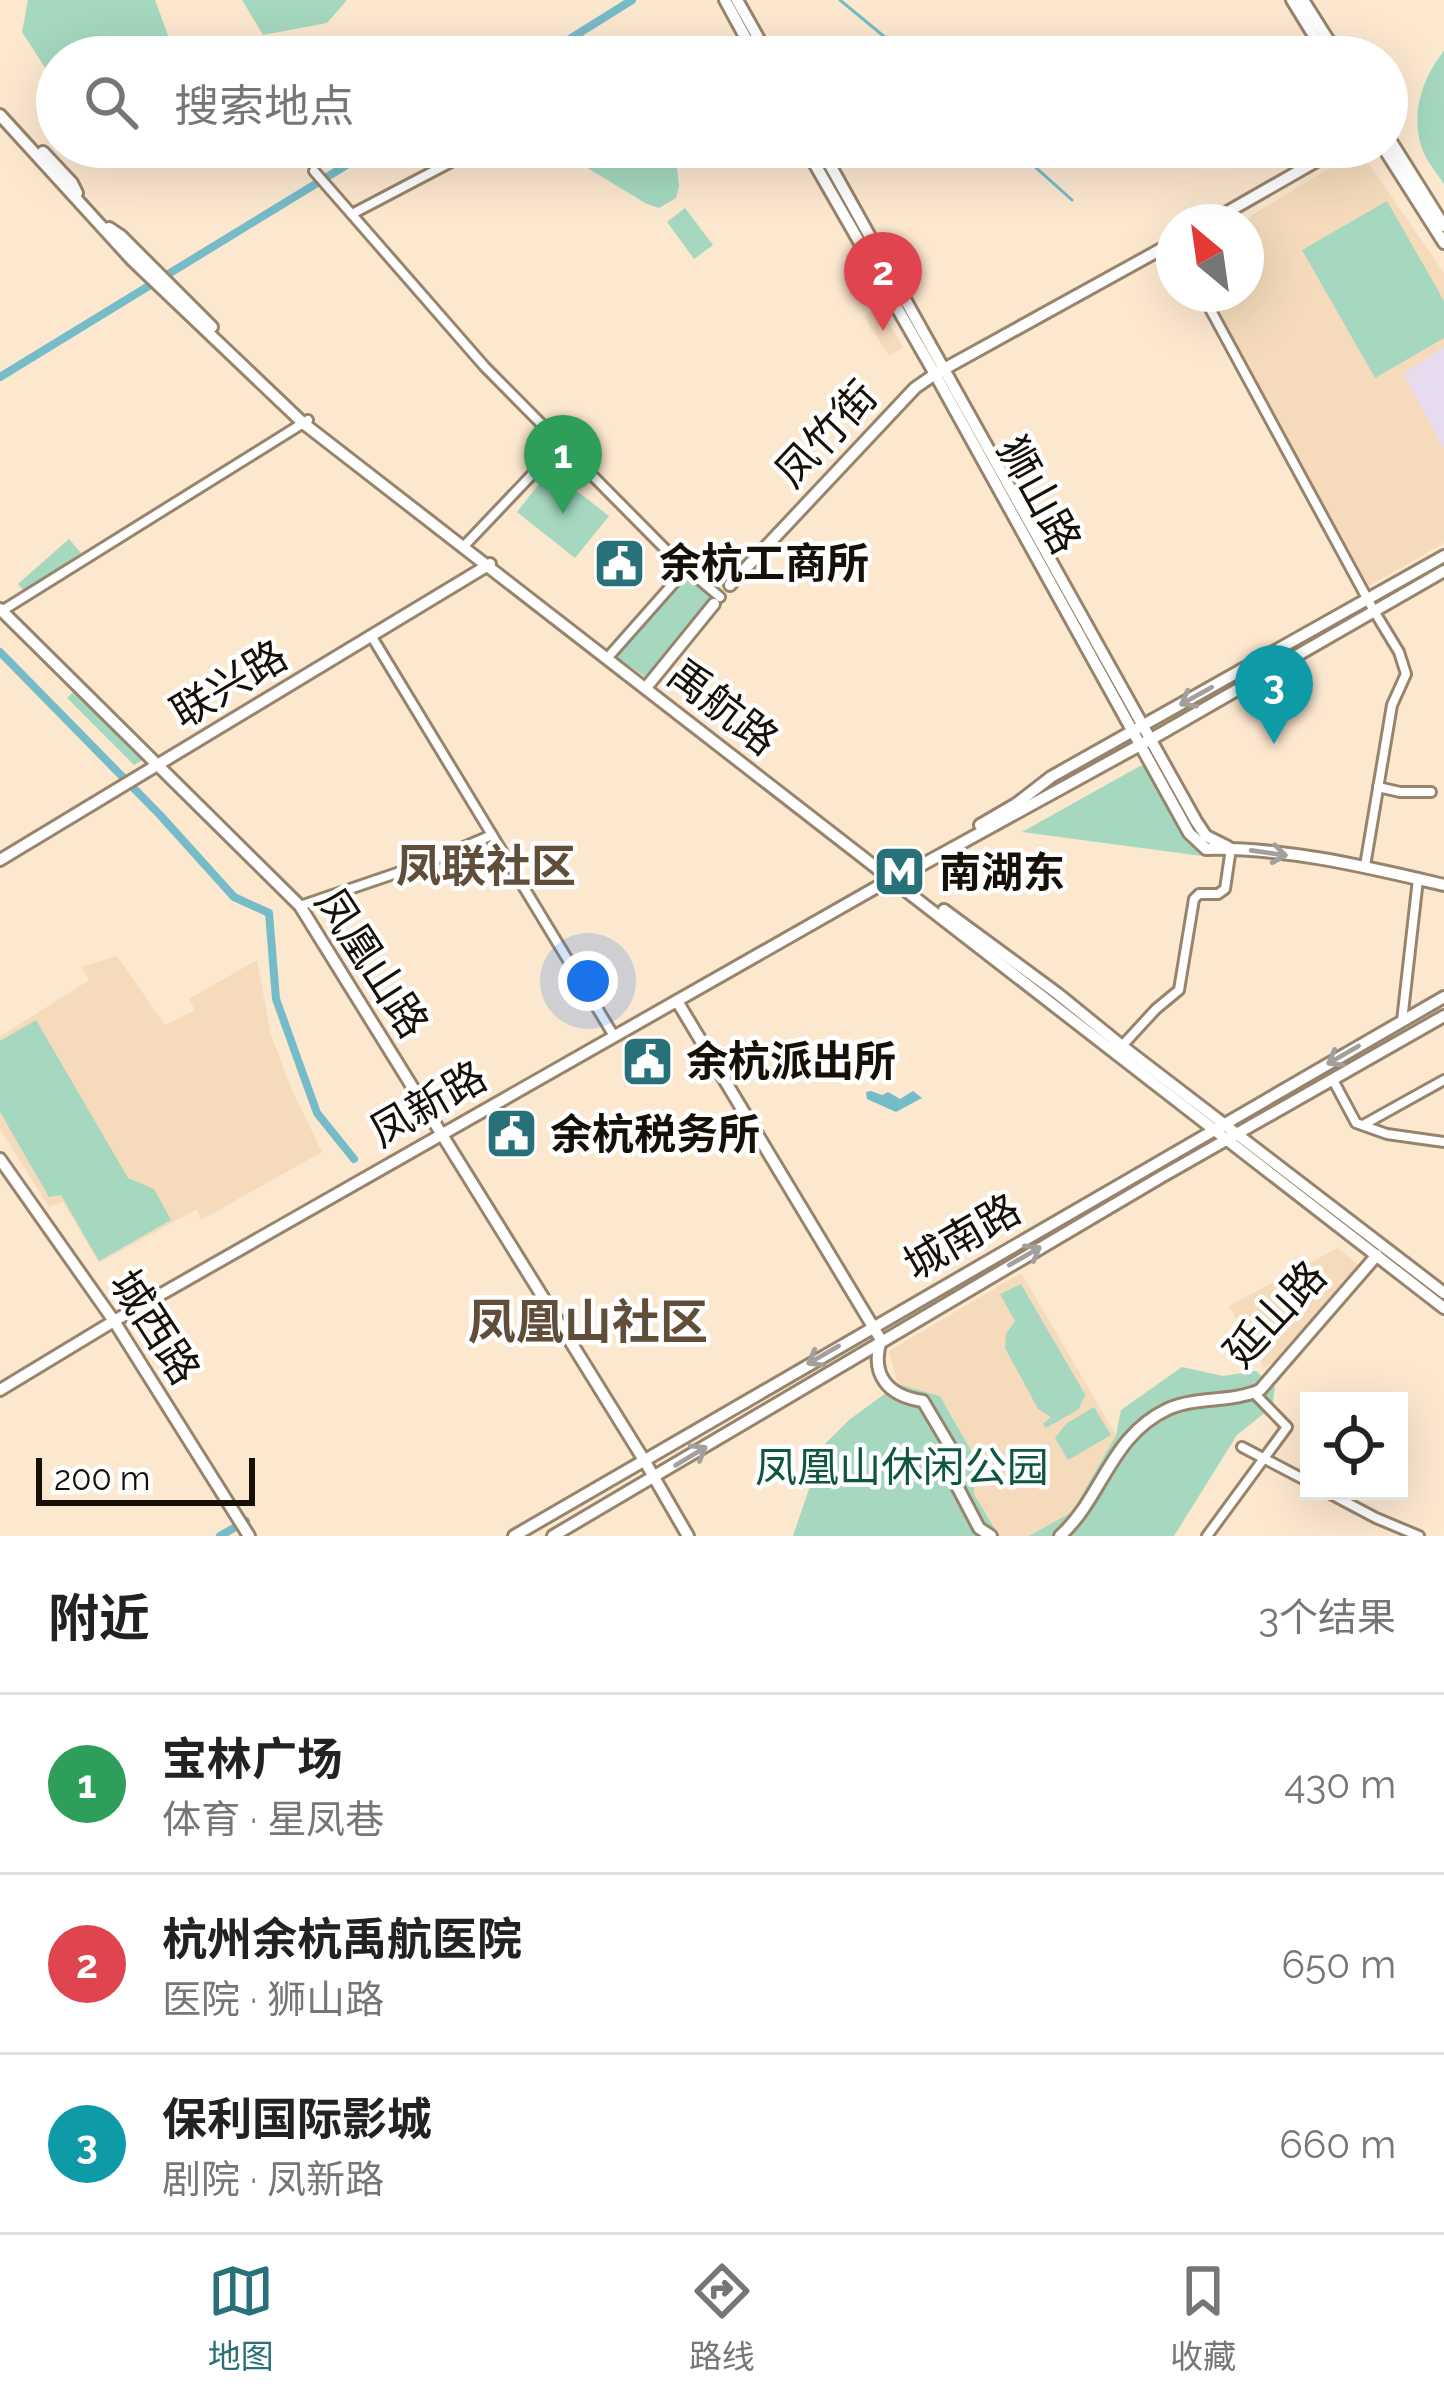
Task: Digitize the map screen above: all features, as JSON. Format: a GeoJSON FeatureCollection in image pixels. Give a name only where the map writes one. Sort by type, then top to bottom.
{"type":"FeatureCollection","features":[{"type":"Feature","properties":{"kind":"main road"},"geometry":{"type":"LineString","coordinates":[[724,0],[744,36]]}},
{"type":"Feature","properties":{"kind":"main road"},"geometry":{"type":"LineString","coordinates":[[737,0],[757,36]]}},
{"type":"Feature","properties":{"kind":"main road"},"geometry":{"type":"LineString","coordinates":[[1292,0],[1314,36]]}},
{"type":"Feature","properties":{"kind":"main road"},"geometry":{"type":"LineString","coordinates":[[1303,0],[1326,36]]}},
{"type":"Feature","properties":{"kind":"main road","name":"禹航路"},"geometry":{"type":"LineString","coordinates":[[0,106],[36,144]]}},
{"type":"Feature","properties":{"kind":"main road","name":"禹航路"},"geometry":{"type":"LineString","coordinates":[[0,115],[36,153]]}},
{"type":"Feature","properties":{"kind":"main road","name":"禹航路"},"geometry":{"type":"LineString","coordinates":[[51,168],[146,268],[306,422],[1220,1126],[1444,1308]]}},
{"type":"Feature","properties":{"kind":"main road","name":"禹航路"},"geometry":{"type":"LineString","coordinates":[[58,168],[81,201],[121,236],[146,268]]}},
{"type":"Feature","properties":{"kind":"main road","name":"狮山路"},"geometry":{"type":"LineString","coordinates":[[818,168],[939,371]]}},
{"type":"Feature","properties":{"kind":"main road","name":"狮山路"},"geometry":{"type":"LineString","coordinates":[[831,168],[1146,742],[1189,833],[1206,849],[1231,848],[1364,866],[1444,885]]}},
{"type":"Feature","properties":{"kind":"main road"},"geometry":{"type":"LineString","coordinates":[[1241,204],[1304,168]]}},
{"type":"Feature","properties":{"kind":"main road"},"geometry":{"type":"LineString","coordinates":[[1396,168],[1444,243]]}},
{"type":"Feature","properties":{"kind":"main road"},"geometry":{"type":"LineString","coordinates":[[1408,168],[1444,226]]}},
{"type":"Feature","properties":{"kind":"main road","name":"凤竹街"},"geometry":{"type":"LineString","coordinates":[[730,585],[915,388],[1156,253]]}},
{"type":"Feature","properties":{"kind":"main road","name":"禹航路"},"geometry":{"type":"LineString","coordinates":[[306,422],[894,877]]}},
{"type":"Feature","properties":{"kind":"main road","name":"凤新路"},"geometry":{"type":"LineString","coordinates":[[894,877],[1146,742],[1371,606],[1444,556]]}},
{"type":"Feature","properties":{"kind":"main road","name":"联兴路"},"geometry":{"type":"LineString","coordinates":[[0,860],[489,565]]}},
{"type":"Feature","properties":{"kind":"main road","name":"凤新路"},"geometry":{"type":"LineString","coordinates":[[0,1390],[894,877],[1052,777],[1444,571]]}},
{"type":"Feature","properties":{"kind":"main road"},"geometry":{"type":"LineString","coordinates":[[649,684],[716,597]]}},
{"type":"Feature","properties":{"kind":"main road","name":"凤凰山路"},"geometry":{"type":"LineString","coordinates":[[1,611],[300,906],[688,1536]]}},
{"type":"Feature","properties":{"kind":"main road","name":"城南路"},"geometry":{"type":"LineString","coordinates":[[514,1536],[1444,997]]}},
{"type":"Feature","properties":{"kind":"main road"},"geometry":{"type":"LineString","coordinates":[[677,1001],[881,1340],[875,1357],[885,1381],[897,1396],[923,1401],[958,1460],[957,1486],[979,1528],[992,1536]]}},
{"type":"Feature","properties":{"kind":"main road","name":"城南路"},"geometry":{"type":"LineString","coordinates":[[553,1536],[1232,1136],[1443,1020]]}},
{"type":"Feature","properties":{"kind":"main road","name":"禹航路"},"geometry":{"type":"LineString","coordinates":[[1232,1136],[1444,1293]]}},
{"type":"Feature","properties":{"kind":"main road","name":"城西路"},"geometry":{"type":"LineString","coordinates":[[0,1159],[114,1321],[249,1536]]}},
{"type":"Feature","properties":{"kind":"main road","name":"延山路"},"geometry":{"type":"LineString","coordinates":[[1060,1536],[1074,1523],[1134,1430],[1171,1408],[1240,1399],[1260,1390],[1377,1255]]}},
{"type":"Feature","properties":{"kind":"street"},"geometry":{"type":"LineString","coordinates":[[352,214],[439,168]]}},
{"type":"Feature","properties":{"kind":"street"},"geometry":{"type":"LineString","coordinates":[[314,171],[485,367],[561,444],[716,597],[730,585]]}},
{"type":"Feature","properties":{"kind":"street"},"geometry":{"type":"LineString","coordinates":[[1212,312],[1399,652],[1406,674],[1392,705],[1364,866]]}},
{"type":"Feature","properties":{"kind":"street"},"geometry":{"type":"LineString","coordinates":[[1,611],[306,422]]}},
{"type":"Feature","properties":{"kind":"street"},"geometry":{"type":"LineString","coordinates":[[466,544],[561,444]]}},
{"type":"Feature","properties":{"kind":"street"},"geometry":{"type":"LineString","coordinates":[[610,655],[686,568]]}},
{"type":"Feature","properties":{"kind":"street"},"geometry":{"type":"LineString","coordinates":[[372,637],[614,1036]]}},
{"type":"Feature","properties":{"kind":"street"},"geometry":{"type":"LineString","coordinates":[[1378,787],[1430,792]]}},
{"type":"Feature","properties":{"kind":"street"},"geometry":{"type":"LineString","coordinates":[[300,906],[492,835]]}},
{"type":"Feature","properties":{"kind":"street"},"geometry":{"type":"LineString","coordinates":[[1119,1050],[1179,990],[1194,898],[1225,889],[1231,848]]}},
{"type":"Feature","properties":{"kind":"street"},"geometry":{"type":"LineString","coordinates":[[1402,1021],[1418,879]]}},
{"type":"Feature","properties":{"kind":"street"},"geometry":{"type":"LineString","coordinates":[[1333,1080],[1356,1123],[1388,1134],[1444,1142]]}},
{"type":"Feature","properties":{"kind":"street"},"geometry":{"type":"LineString","coordinates":[[1363,1125],[1444,1080]]}},
{"type":"Feature","properties":{"kind":"street"},"geometry":{"type":"LineString","coordinates":[[1207,1536],[1287,1427],[1254,1393]]}},
{"type":"Feature","properties":{"kind":"street"},"geometry":{"type":"LineString","coordinates":[[1242,1447],[1300,1477]]}},
{"type":"Feature","properties":{"kind":"street"},"geometry":{"type":"LineString","coordinates":[[1342,1500],[1419,1536]]}},
{"type":"Feature","properties":{"kind":"shaded area"},"geometry":{"type":"Polygon","coordinates":[[[1329,168],[1372,168],[1444,273],[1444,347],[1403,374],[1444,449],[1444,543],[1369,586],[1217,312],[1264,312],[1264,208],[1329,168]]]}},
{"type":"Feature","properties":{"kind":"shaded area"},"geometry":{"type":"Polygon","coordinates":[[[879,307],[903,347],[889,356],[864,316],[879,307]]]}},
{"type":"Feature","properties":{"kind":"shaded area"},"geometry":{"type":"Polygon","coordinates":[[[1444,347],[1444,449],[1403,374],[1444,347]]]}},
{"type":"Feature","properties":{"kind":"shaded area"},"geometry":{"type":"Polygon","coordinates":[[[117,956],[165,1025],[195,1010],[189,999],[257,960],[271,1035],[322,1152],[201,1220],[197,1209],[99,1263],[63,1202],[49,1207],[0,1129],[0,1037],[89,980],[81,967],[117,956]]]}},
{"type":"Feature","properties":{"kind":"shaded area"},"geometry":{"type":"Polygon","coordinates":[[[1338,1248],[1359,1266],[1283,1358],[1264,1368],[1229,1306],[1338,1248]]]}},
{"type":"Feature","properties":{"kind":"shaded area"},"geometry":{"type":"Polygon","coordinates":[[[1021,1273],[1116,1435],[1072,1512],[1029,1536],[999,1536],[974,1494],[973,1454],[940,1396],[898,1384],[889,1351],[1021,1273]]]}},
{"type":"Feature","properties":{"kind":"green space"},"geometry":{"type":"Polygon","coordinates":[[[28,0],[155,0],[168,36],[36,36],[36,54],[22,32],[28,0]]]}},
{"type":"Feature","properties":{"kind":"green space"},"geometry":{"type":"Polygon","coordinates":[[[242,0],[347,0],[327,23],[263,35],[242,0]]]}},
{"type":"Feature","properties":{"kind":"green space"},"geometry":{"type":"Polygon","coordinates":[[[1444,51],[1444,184],[1425,155],[1418,111],[1429,74],[1444,51]]]}},
{"type":"Feature","properties":{"kind":"green space"},"geometry":{"type":"Polygon","coordinates":[[[587,168],[677,168],[676,198],[659,208],[587,168]]]}},
{"type":"Feature","properties":{"kind":"green space"},"geometry":{"type":"Polygon","coordinates":[[[1387,201],[1444,301],[1444,338],[1375,378],[1302,250],[1387,201]]]}},
{"type":"Feature","properties":{"kind":"green space"},"geometry":{"type":"Polygon","coordinates":[[[685,208],[713,245],[694,259],[667,222],[685,208]]]}},
{"type":"Feature","properties":{"kind":"green space"},"geometry":{"type":"Polygon","coordinates":[[[550,470],[609,516],[575,558],[517,512],[550,470]]]}},
{"type":"Feature","properties":{"kind":"green space"},"geometry":{"type":"Polygon","coordinates":[[[69,539],[81,553],[24,591],[18,584],[69,539]]]}},
{"type":"Feature","properties":{"kind":"green space"},"geometry":{"type":"Polygon","coordinates":[[[687,574],[718,595],[648,679],[614,655],[687,574]]]}},
{"type":"Feature","properties":{"kind":"green space"},"geometry":{"type":"Polygon","coordinates":[[[73,692],[143,760],[134,765],[67,698],[73,692]]]}},
{"type":"Feature","properties":{"kind":"green space"},"geometry":{"type":"Polygon","coordinates":[[[1149,764],[1202,856],[1022,832],[1140,766],[1149,764]]]}},
{"type":"Feature","properties":{"kind":"green space"},"geometry":{"type":"Polygon","coordinates":[[[36,1020],[128,1178],[154,1189],[171,1220],[99,1261],[61,1195],[49,1197],[0,1112],[0,1041],[36,1020]]]}},
{"type":"Feature","properties":{"kind":"green space"},"geometry":{"type":"Polygon","coordinates":[[[1021,1284],[1086,1396],[1079,1409],[1046,1428],[1043,1424],[1051,1417],[1038,1409],[1005,1348],[1006,1334],[1015,1321],[1000,1294],[1021,1284]]]}},
{"type":"Feature","properties":{"kind":"green space","name":"凤凰山休闲公园"},"geometry":{"type":"Polygon","coordinates":[[[1182,1367],[1223,1376],[1256,1371],[1275,1388],[1272,1407],[1237,1435],[1174,1536],[1029,1536],[1072,1512],[1116,1435],[1121,1410],[1182,1367]]]}},
{"type":"Feature","properties":{"kind":"green space","name":"凤凰山休闲公园"},"geometry":{"type":"Polygon","coordinates":[[[898,1384],[940,1396],[973,1454],[974,1494],[999,1536],[793,1536],[824,1445],[898,1384]]]}},
{"type":"Feature","properties":{"kind":"green space"},"geometry":{"type":"Polygon","coordinates":[[[1094,1407],[1111,1435],[1068,1460],[1055,1438],[1067,1423],[1094,1407]]]}},
{"type":"Feature","properties":{"kind":"water"},"geometry":{"type":"Polygon","coordinates":[[[913,1091],[922,1098],[896,1112],[867,1099],[866,1092],[900,1099],[913,1091]]]}},
{"type":"Feature","properties":{"kind":"waterway"},"geometry":{"type":"LineString","coordinates":[[575,36],[632,0]]}},
{"type":"Feature","properties":{"kind":"waterway"},"geometry":{"type":"LineString","coordinates":[[840,0],[884,36]]}},
{"type":"Feature","properties":{"kind":"waterway"},"geometry":{"type":"LineString","coordinates":[[0,377],[342,168]]}},
{"type":"Feature","properties":{"kind":"waterway"},"geometry":{"type":"LineString","coordinates":[[1036,168],[1072,200]]}},
{"type":"Feature","properties":{"kind":"waterway"},"geometry":{"type":"LineString","coordinates":[[0,652],[234,897],[269,913],[276,999],[317,1113],[354,1159]]}},
{"type":"Feature","properties":{"kind":"waterway"},"geometry":{"type":"LineString","coordinates":[[220,1536],[246,1521]]}},
{"type":"Feature","properties":{"kind":"place","name":"杭州余杭禹航医院"},"geometry":{"type":"Point","coordinates":[883,331]}},
{"type":"Feature","properties":{"kind":"place","name":"宝林广场"},"geometry":{"type":"Point","coordinates":[563,514]}},
{"type":"Feature","properties":{"kind":"place","name":"余杭工商所"},"geometry":{"type":"Point","coordinates":[620,563]}},
{"type":"Feature","properties":{"kind":"place","name":"保利国际影城"},"geometry":{"type":"Point","coordinates":[1274,744]}},
{"type":"Feature","properties":{"kind":"place","name":"南湖东"},"geometry":{"type":"Point","coordinates":[900,872]}},
{"type":"Feature","properties":{"kind":"place","name":"余杭派出所"},"geometry":{"type":"Point","coordinates":[647,1061]}},
{"type":"Feature","properties":{"kind":"place","name":"余杭税务所"},"geometry":{"type":"Point","coordinates":[511,1134]}},
{"type":"Feature","properties":{"kind":"district","name":"凤联社区"},"geometry":{"type":"Point","coordinates":[486,866]}},
{"type":"Feature","properties":{"kind":"district","name":"凤凰山社区"},"geometry":{"type":"Point","coordinates":[588,1322]}}]}
